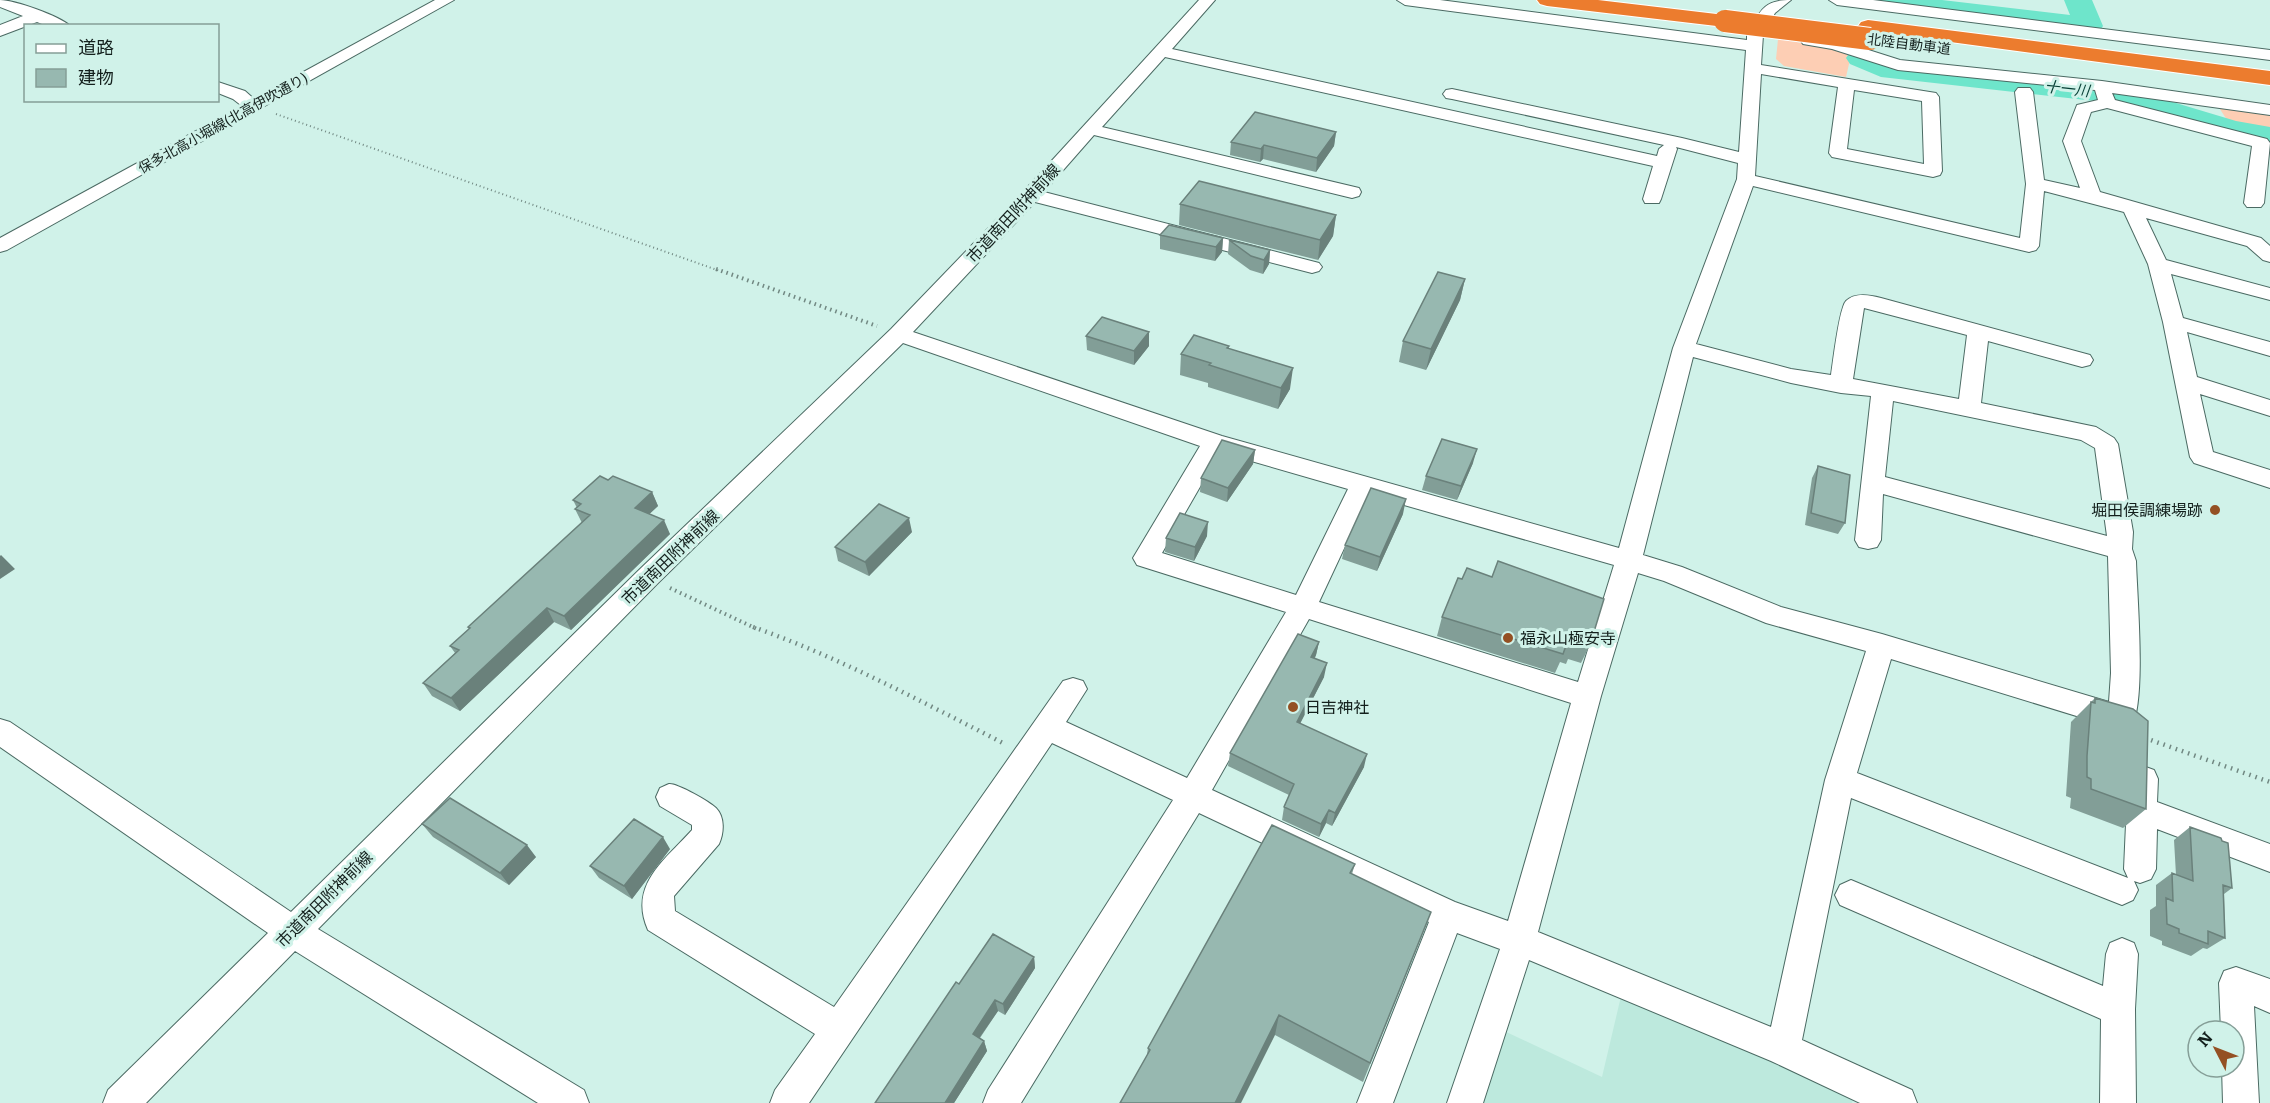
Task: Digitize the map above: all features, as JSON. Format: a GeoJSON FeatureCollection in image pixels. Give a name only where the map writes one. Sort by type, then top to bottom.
{"type":"FeatureCollection","features":[{"type":"Feature","properties":{"kind":"highway","name":"北陸自動車道"},"geometry":{"type":"LineString","coordinates":[[1547,0],[1725,15],[2270,78]]}},
{"type":"Feature","properties":{"kind":"highway","name":"北陸自動車道"},"geometry":{"type":"LineString","coordinates":[[1647,0],[1725,15]]}},
{"type":"Feature","properties":{"kind":"highway","name":"北陸自動車道"},"geometry":{"type":"LineString","coordinates":[[1869,33],[2270,91]]}},
{"type":"Feature","properties":{"kind":"street","name":"保多北高小堀線(北高伊吹通り)"},"geometry":{"type":"LineString","coordinates":[[0,246],[446,0]]}},
{"type":"Feature","properties":{"kind":"street","name":"市道南田附神前線"},"geometry":{"type":"LineString","coordinates":[[121,1103],[648,577],[898,334],[1031,195],[1207,0]]}},
{"type":"Feature","properties":{"kind":"street"},"geometry":{"type":"LineString","coordinates":[[1405,0],[1754,49],[1847,82],[1929,97],[1933,171],[1838,153],[1847,82]]}},
{"type":"Feature","properties":{"kind":"street"},"geometry":{"type":"LineString","coordinates":[[1465,1103],[1518,940],[1587,696],[1629,560],[1684,348],[1747,170],[1754,49],[1769,10],[1783,0]]}},
{"type":"Feature","properties":{"kind":"street"},"geometry":{"type":"LineString","coordinates":[[1837,0],[2270,55]]}},
{"type":"Feature","properties":{"kind":"street"},"geometry":{"type":"LineString","coordinates":[[0,2],[57,24]]}},
{"type":"Feature","properties":{"kind":"street"},"geometry":{"type":"LineString","coordinates":[[0,31],[38,16]]}},
{"type":"Feature","properties":{"kind":"street"},"geometry":{"type":"LineString","coordinates":[[1754,49],[1834,44],[1898,65],[2104,94],[2213,102],[2270,110]]}},
{"type":"Feature","properties":{"kind":"street"},"geometry":{"type":"LineString","coordinates":[[1160,51],[1663,163]]}},
{"type":"Feature","properties":{"kind":"street"},"geometry":{"type":"LineString","coordinates":[[219,87],[239,95],[253,106]]}},
{"type":"Feature","properties":{"kind":"street"},"geometry":{"type":"LineString","coordinates":[[1452,94],[1682,143],[1747,170],[2030,246],[2035,184],[2024,92]]}},
{"type":"Feature","properties":{"kind":"street"},"geometry":{"type":"LineString","coordinates":[[2104,94],[2217,124],[2260,143],[2254,203]]}},
{"type":"Feature","properties":{"kind":"street"},"geometry":{"type":"LineString","coordinates":[[2092,196],[2072,141],[2083,109],[2104,94]]}},
{"type":"Feature","properties":{"kind":"street"},"geometry":{"type":"LineString","coordinates":[[2213,102],[2217,124]]}},
{"type":"Feature","properties":{"kind":"street"},"geometry":{"type":"LineString","coordinates":[[1090,129],[1352,192]]}},
{"type":"Feature","properties":{"kind":"street"},"geometry":{"type":"LineString","coordinates":[[1652,199],[1668,149],[1682,143]]}},
{"type":"Feature","properties":{"kind":"street"},"geometry":{"type":"LineString","coordinates":[[2035,184],[2092,196],[2254,242],[2270,256]]}},
{"type":"Feature","properties":{"kind":"street"},"geometry":{"type":"LineString","coordinates":[[1031,195],[1312,267]]}},
{"type":"Feature","properties":{"kind":"street"},"geometry":{"type":"LineString","coordinates":[[2132,208],[2158,264],[2174,322],[2202,457],[2270,479]]}},
{"type":"Feature","properties":{"kind":"street"},"geometry":{"type":"LineString","coordinates":[[2158,264],[2270,294]]}},
{"type":"Feature","properties":{"kind":"street"},"geometry":{"type":"LineString","coordinates":[[1842,386],[1853,306],[1857,302],[1874,302],[2082,360]]}},
{"type":"Feature","properties":{"kind":"street"},"geometry":{"type":"LineString","coordinates":[[2174,322],[2270,349]]}},
{"type":"Feature","properties":{"kind":"street"},"geometry":{"type":"LineString","coordinates":[[1969,408],[1978,331]]}},
{"type":"Feature","properties":{"kind":"street"},"geometry":{"type":"LineString","coordinates":[[898,334],[1214,442],[1629,560],[1673,574],[1775,616],[1882,645],[2122,718],[2136,726],[2144,744],[2142,810],[2131,879],[1840,780]]}},
{"type":"Feature","properties":{"kind":"street"},"geometry":{"type":"LineString","coordinates":[[1684,348],[1791,376],[1882,391],[2088,433],[2103,441],[2106,444],[2120,532],[2119,549],[2123,561],[2125,673],[2122,718]]}},
{"type":"Feature","properties":{"kind":"street"},"geometry":{"type":"LineString","coordinates":[[2187,382],[2270,408]]}},
{"type":"Feature","properties":{"kind":"street"},"geometry":{"type":"LineString","coordinates":[[1868,540],[1882,391]]}},
{"type":"Feature","properties":{"kind":"street"},"geometry":{"type":"LineString","coordinates":[[1214,442],[1146,558],[1587,696]]}},
{"type":"Feature","properties":{"kind":"street"},"geometry":{"type":"LineString","coordinates":[[1872,482],[2119,549]]}},
{"type":"Feature","properties":{"kind":"street"},"geometry":{"type":"LineString","coordinates":[[1001,1103],[1192,797],[1303,607],[1362,485]]}},
{"type":"Feature","properties":{"kind":"street"},"geometry":{"type":"LineString","coordinates":[[1783,1049],[1840,780],[1882,645]]}},
{"type":"Feature","properties":{"kind":"street"},"geometry":{"type":"LineString","coordinates":[[788,1103],[1073,689]]}},
{"type":"Feature","properties":{"kind":"street"},"geometry":{"type":"LineString","coordinates":[[1047,727],[1192,797],[1448,915],[1518,940],[1783,1049],[1899,1103]]}},
{"type":"Feature","properties":{"kind":"street"},"geometry":{"type":"LineString","coordinates":[[0,731],[292,931],[571,1103]]}},
{"type":"Feature","properties":{"kind":"street"},"geometry":{"type":"LineString","coordinates":[[671,797],[706,818],[708,834],[658,891],[659,919],[839,1029]]}},
{"type":"Feature","properties":{"kind":"street"},"geometry":{"type":"LineString","coordinates":[[2142,810],[2270,858]]}},
{"type":"Feature","properties":{"kind":"street"},"geometry":{"type":"LineString","coordinates":[[1851,896],[2118,1009]]}},
{"type":"Feature","properties":{"kind":"street"},"geometry":{"type":"LineString","coordinates":[[1375,1103],[1448,915]]}},
{"type":"Feature","properties":{"kind":"street"},"geometry":{"type":"LineString","coordinates":[[2118,1103],[2118,1009],[2122,954]]}},
{"type":"Feature","properties":{"kind":"street"},"geometry":{"type":"LineString","coordinates":[[2241,1103],[2236,983],[2270,996]]}},
{"type":"Feature","properties":{"kind":"path"},"geometry":{"type":"LineString","coordinates":[[253,106],[898,334]]}},
{"type":"Feature","properties":{"kind":"path"},"geometry":{"type":"LineString","coordinates":[[648,577],[749,626],[801,644],[880,680],[1028,755]]}},
{"type":"Feature","properties":{"kind":"path"},"geometry":{"type":"LineString","coordinates":[[2144,744],[2270,782]]}},
{"type":"Feature","properties":{"kind":"shaded area"},"geometry":{"type":"Polygon","coordinates":[[[1778,39],[1852,51],[1846,77],[1784,66],[1776,59],[1778,39]]]}},
{"type":"Feature","properties":{"kind":"shaded area"},"geometry":{"type":"Polygon","coordinates":[[[2216,103],[2270,110],[2270,130],[2229,123],[2216,103]]]}},
{"type":"Feature","properties":{"kind":"shaded area"},"geometry":{"type":"Polygon","coordinates":[[[1622,992],[1853,1098],[1852,1103],[1480,1103],[1502,1030],[1602,1077],[1622,992]]]}},
{"type":"Feature","properties":{"kind":"building"},"geometry":{"type":"Polygon","coordinates":[[[1255,112],[1336,132],[1317,158],[1264,145],[1261,149],[1231,142],[1255,112]]]}},
{"type":"Feature","properties":{"kind":"building"},"geometry":{"type":"Polygon","coordinates":[[[1199,181],[1336,215],[1320,240],[1180,204],[1199,181]]]}},
{"type":"Feature","properties":{"kind":"building"},"geometry":{"type":"Polygon","coordinates":[[[1169,225],[1223,238],[1216,247],[1160,235],[1169,225]]]}},
{"type":"Feature","properties":{"kind":"building"},"geometry":{"type":"Polygon","coordinates":[[[1229,240],[1270,250],[1264,260],[1251,256],[1229,240]]]}},
{"type":"Feature","properties":{"kind":"building"},"geometry":{"type":"Polygon","coordinates":[[[1438,272],[1465,279],[1431,349],[1403,341],[1438,272]]]}},
{"type":"Feature","properties":{"kind":"building"},"geometry":{"type":"Polygon","coordinates":[[[1102,317],[1149,332],[1134,351],[1086,336],[1102,317]]]}},
{"type":"Feature","properties":{"kind":"building"},"geometry":{"type":"Polygon","coordinates":[[[1194,335],[1229,346],[1227,348],[1293,368],[1281,388],[1209,365],[1211,363],[1181,354],[1194,335]]]}},
{"type":"Feature","properties":{"kind":"building"},"geometry":{"type":"Polygon","coordinates":[[[1442,439],[1477,449],[1461,486],[1426,476],[1442,439]]]}},
{"type":"Feature","properties":{"kind":"building"},"geometry":{"type":"Polygon","coordinates":[[[1222,440],[1255,450],[1228,488],[1201,478],[1222,440]]]}},
{"type":"Feature","properties":{"kind":"building"},"geometry":{"type":"Polygon","coordinates":[[[1818,466],[1850,475],[1845,523],[1811,513],[1818,466]]]}},
{"type":"Feature","properties":{"kind":"building"},"geometry":{"type":"Polygon","coordinates":[[[600,476],[608,480],[613,476],[652,492],[635,508],[664,520],[564,616],[547,608],[451,698],[423,683],[459,650],[450,646],[470,628],[468,627],[590,515],[575,509],[581,504],[573,500],[600,476]]]}},
{"type":"Feature","properties":{"kind":"building"},"geometry":{"type":"Polygon","coordinates":[[[1371,488],[1406,499],[1380,557],[1345,545],[1371,488]]]}},
{"type":"Feature","properties":{"kind":"building"},"geometry":{"type":"Polygon","coordinates":[[[879,504],[909,518],[865,562],[835,547],[879,504]]]}},
{"type":"Feature","properties":{"kind":"building"},"geometry":{"type":"Polygon","coordinates":[[[1180,513],[1208,522],[1195,547],[1166,538],[1180,513]]]}},
{"type":"Feature","properties":{"kind":"building"},"geometry":{"type":"Polygon","coordinates":[[[1498,561],[1604,599],[1590,645],[1576,640],[1574,645],[1567,643],[1563,654],[1442,617],[1458,578],[1462,579],[1467,568],[1492,577],[1498,561]]]}},
{"type":"Feature","properties":{"kind":"building"},"geometry":{"type":"Polygon","coordinates":[[[1298,634],[1319,642],[1311,657],[1327,663],[1297,722],[1367,754],[1335,813],[1329,810],[1321,824],[1284,807],[1294,784],[1230,753],[1298,634]]]}},
{"type":"Feature","properties":{"kind":"building"},"geometry":{"type":"Polygon","coordinates":[[[2095,698],[2133,709],[2148,721],[2146,809],[2091,789],[2091,779],[2087,777],[2087,756],[2091,702],[2095,703],[2095,698]]]}},
{"type":"Feature","properties":{"kind":"building"},"geometry":{"type":"Polygon","coordinates":[[[450,798],[527,845],[500,873],[422,824],[450,798]]]}},
{"type":"Feature","properties":{"kind":"building"},"geometry":{"type":"Polygon","coordinates":[[[634,819],[663,837],[624,886],[590,866],[634,819]]]}},
{"type":"Feature","properties":{"kind":"building"},"geometry":{"type":"Polygon","coordinates":[[[1272,825],[1355,864],[1350,873],[1431,912],[1370,1063],[1279,1015],[1235,1103],[1120,1103],[1150,1050],[1148,1048],[1272,825]]]}},
{"type":"Feature","properties":{"kind":"building"},"geometry":{"type":"Polygon","coordinates":[[[2190,827],[2221,838],[2222,841],[2228,843],[2232,888],[2223,885],[2225,938],[2208,931],[2208,944],[2179,933],[2179,929],[2167,924],[2166,898],[2173,901],[2172,873],[2193,881],[2190,827]]]}},
{"type":"Feature","properties":{"kind":"building"},"geometry":{"type":"Polygon","coordinates":[[[993,934],[1034,957],[1003,1004],[995,1000],[973,1034],[984,1041],[945,1103],[875,1103],[956,982],[959,984],[993,934]]]}},
{"type":"Feature","properties":{"kind":"waterway","name":"十一川"},"geometry":{"type":"LineString","coordinates":[[1871,0],[2089,26],[2078,0]]}},
{"type":"Feature","properties":{"kind":"waterway","name":"十一川"},"geometry":{"type":"LineString","coordinates":[[1861,58],[1881,68],[1916,73],[2116,94],[2230,129],[2270,137]]}},
{"type":"Feature","properties":{"kind":"place","name":"堀田侯調練場跡"},"geometry":{"type":"Point","coordinates":[2215,510]}},
{"type":"Feature","properties":{"kind":"place","name":"福永山極安寺"},"geometry":{"type":"Point","coordinates":[1508,638]}},
{"type":"Feature","properties":{"kind":"place","name":"日吉神社"},"geometry":{"type":"Point","coordinates":[1293,707]}}]}
